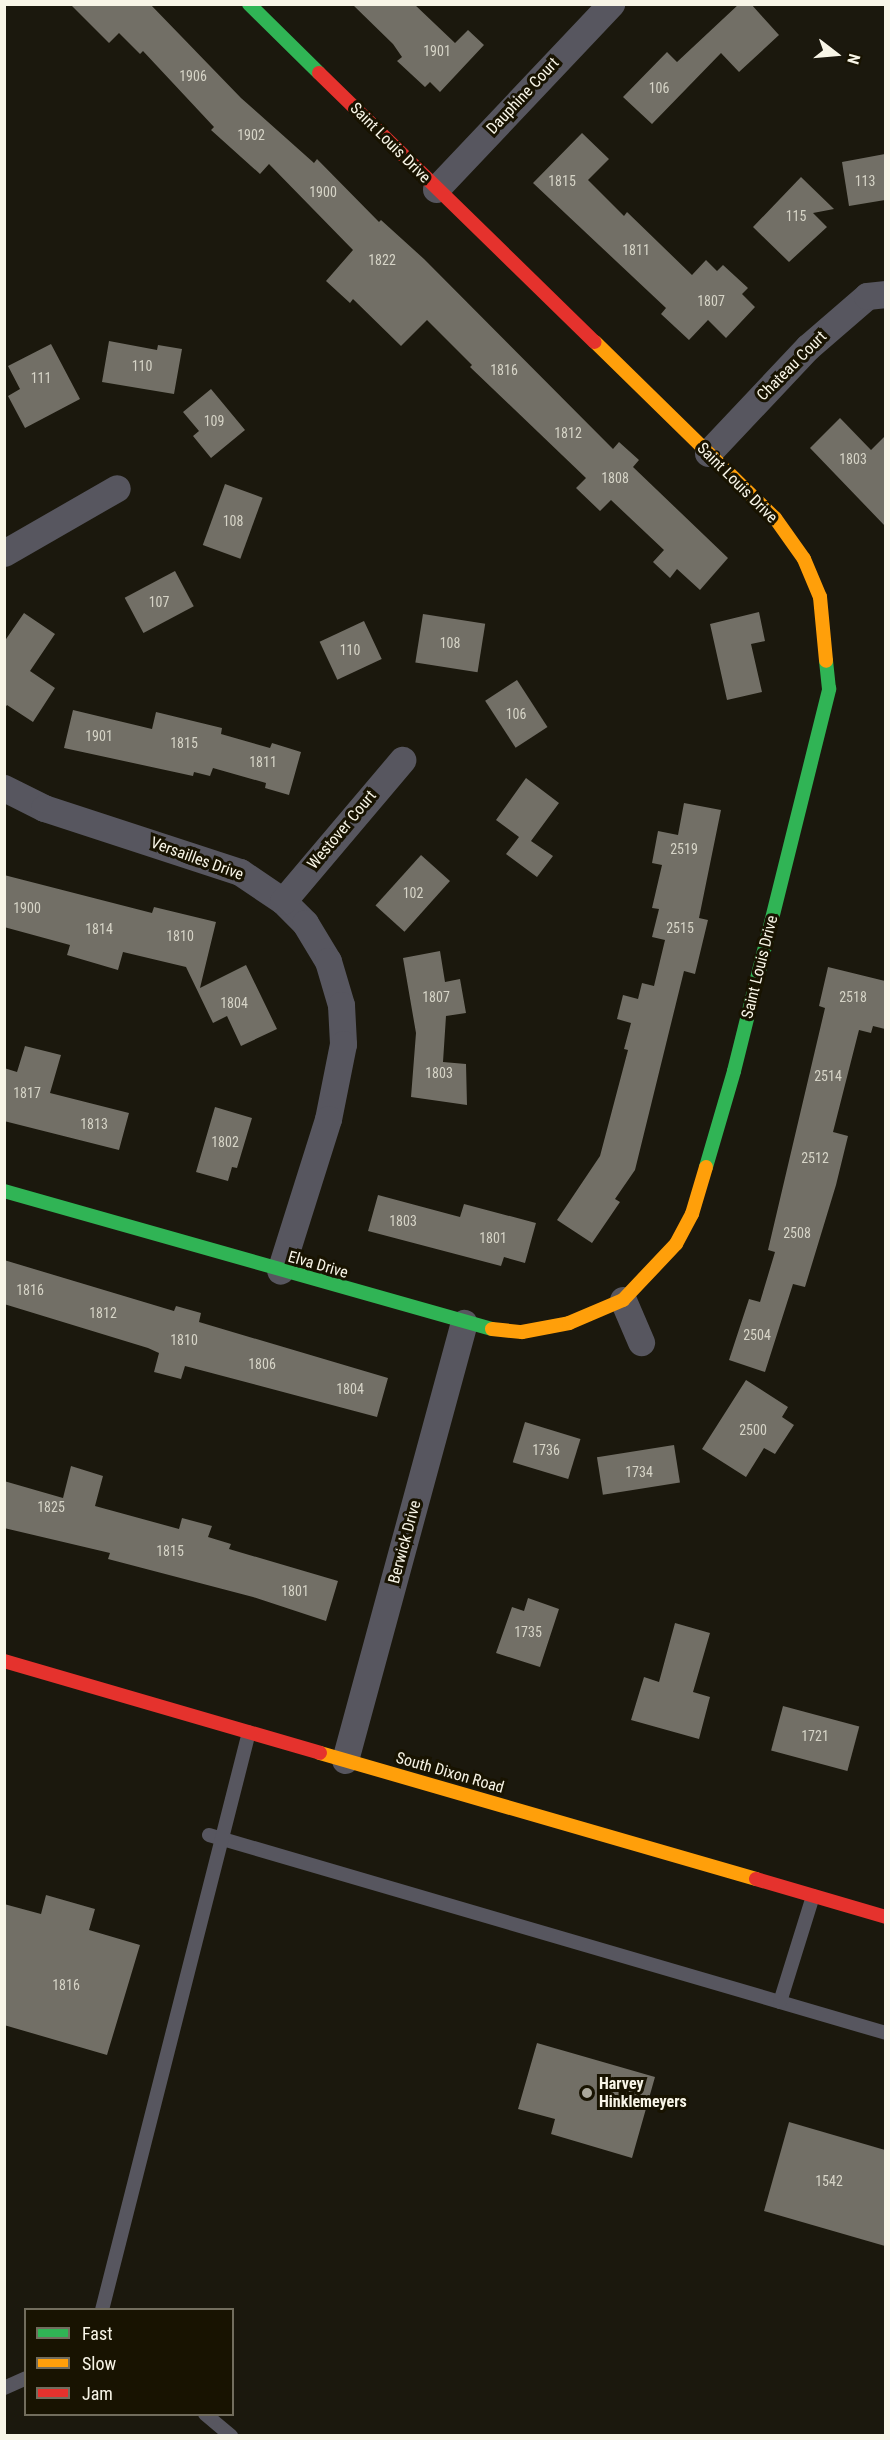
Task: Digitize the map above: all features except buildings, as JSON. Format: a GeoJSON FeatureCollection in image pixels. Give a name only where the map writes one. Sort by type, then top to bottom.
{"type":"FeatureCollection","features":[{"type":"Feature","properties":{"kind":"street","name":"Saint Louis Drive"},"geometry":{"type":"LineString","coordinates":[[249,4],[775,518],[804,559],[820,597],[829,689],[734,1071],[692,1214],[676,1244],[622,1300]]}},
{"type":"Feature","properties":{"kind":"street","name":"Dauphine Court"},"geometry":{"type":"LineString","coordinates":[[436,189],[611,4]]}},
{"type":"Feature","properties":{"kind":"street","name":"Chateau Court"},"geometry":{"type":"LineString","coordinates":[[708,453],[808,347],[867,296],[885,294]]}},
{"type":"Feature","properties":{"kind":"street"},"geometry":{"type":"LineString","coordinates":[[4,553],[117,488]]}},
{"type":"Feature","properties":{"kind":"street","name":"Westover Court"},"geometry":{"type":"LineString","coordinates":[[283,901],[402,760]]}},
{"type":"Feature","properties":{"kind":"street","name":"Versailles Drive"},"geometry":{"type":"LineString","coordinates":[[4,788],[44,808],[240,872],[283,901],[305,923],[328,961],[341,1005],[342,1044],[328,1119],[280,1271]]}},
{"type":"Feature","properties":{"kind":"street","name":"Elva Drive"},"geometry":{"type":"LineString","coordinates":[[4,1191],[464,1323],[522,1332],[569,1323],[622,1300]]}},
{"type":"Feature","properties":{"kind":"street"},"geometry":{"type":"LineString","coordinates":[[622,1300],[641,1342]]}},
{"type":"Feature","properties":{"kind":"street","name":"Berwick Drive"},"geometry":{"type":"LineString","coordinates":[[345,1760],[464,1323]]}},
{"type":"Feature","properties":{"kind":"street","name":"South Dixon Road"},"geometry":{"type":"LineString","coordinates":[[4,1661],[885,1917]]}},
{"type":"Feature","properties":{"kind":"lane"},"geometry":{"type":"LineString","coordinates":[[102,2308],[215,1836],[249,1732]]}},
{"type":"Feature","properties":{"kind":"lane"},"geometry":{"type":"LineString","coordinates":[[215,1836],[885,2033]]}},
{"type":"Feature","properties":{"kind":"lane"},"geometry":{"type":"LineString","coordinates":[[780,2002],[813,1896]]}},
{"type":"Feature","properties":{"kind":"lane"},"geometry":{"type":"LineString","coordinates":[[4,2388],[24,2379]]}},
{"type":"Feature","properties":{"kind":"lane"},"geometry":{"type":"LineString","coordinates":[[205,2416],[231,2436]]}},
{"type":"Feature","properties":{"kind":"traffic: fast"},"geometry":{"type":"LineString","coordinates":[[249,4],[319,73]]}},
{"type":"Feature","properties":{"kind":"traffic: fast"},"geometry":{"type":"LineString","coordinates":[[706,1167],[734,1071],[829,689],[826,661]]}},
{"type":"Feature","properties":{"kind":"traffic: fast"},"geometry":{"type":"LineString","coordinates":[[4,1191],[492,1329]]}},
{"type":"Feature","properties":{"kind":"traffic: slow"},"geometry":{"type":"LineString","coordinates":[[595,342],[775,518],[804,559],[820,597],[826,661]]}},
{"type":"Feature","properties":{"kind":"traffic: slow"},"geometry":{"type":"LineString","coordinates":[[492,1329],[522,1332],[569,1323],[623,1300],[676,1244],[692,1214],[706,1167]]}},
{"type":"Feature","properties":{"kind":"traffic: slow"},"geometry":{"type":"LineString","coordinates":[[320,1753],[756,1879]]}},
{"type":"Feature","properties":{"kind":"traffic: jam"},"geometry":{"type":"LineString","coordinates":[[319,73],[595,342]]}},
{"type":"Feature","properties":{"kind":"traffic: jam"},"geometry":{"type":"LineString","coordinates":[[4,1661],[320,1753]]}},
{"type":"Feature","properties":{"kind":"traffic: jam"},"geometry":{"type":"LineString","coordinates":[[756,1879],[886,1917]]}},
{"type":"Feature","properties":{"kind":"place","name":"Harvey Hinklemeyers"},"geometry":{"type":"Point","coordinates":[587,2093]}}]}
